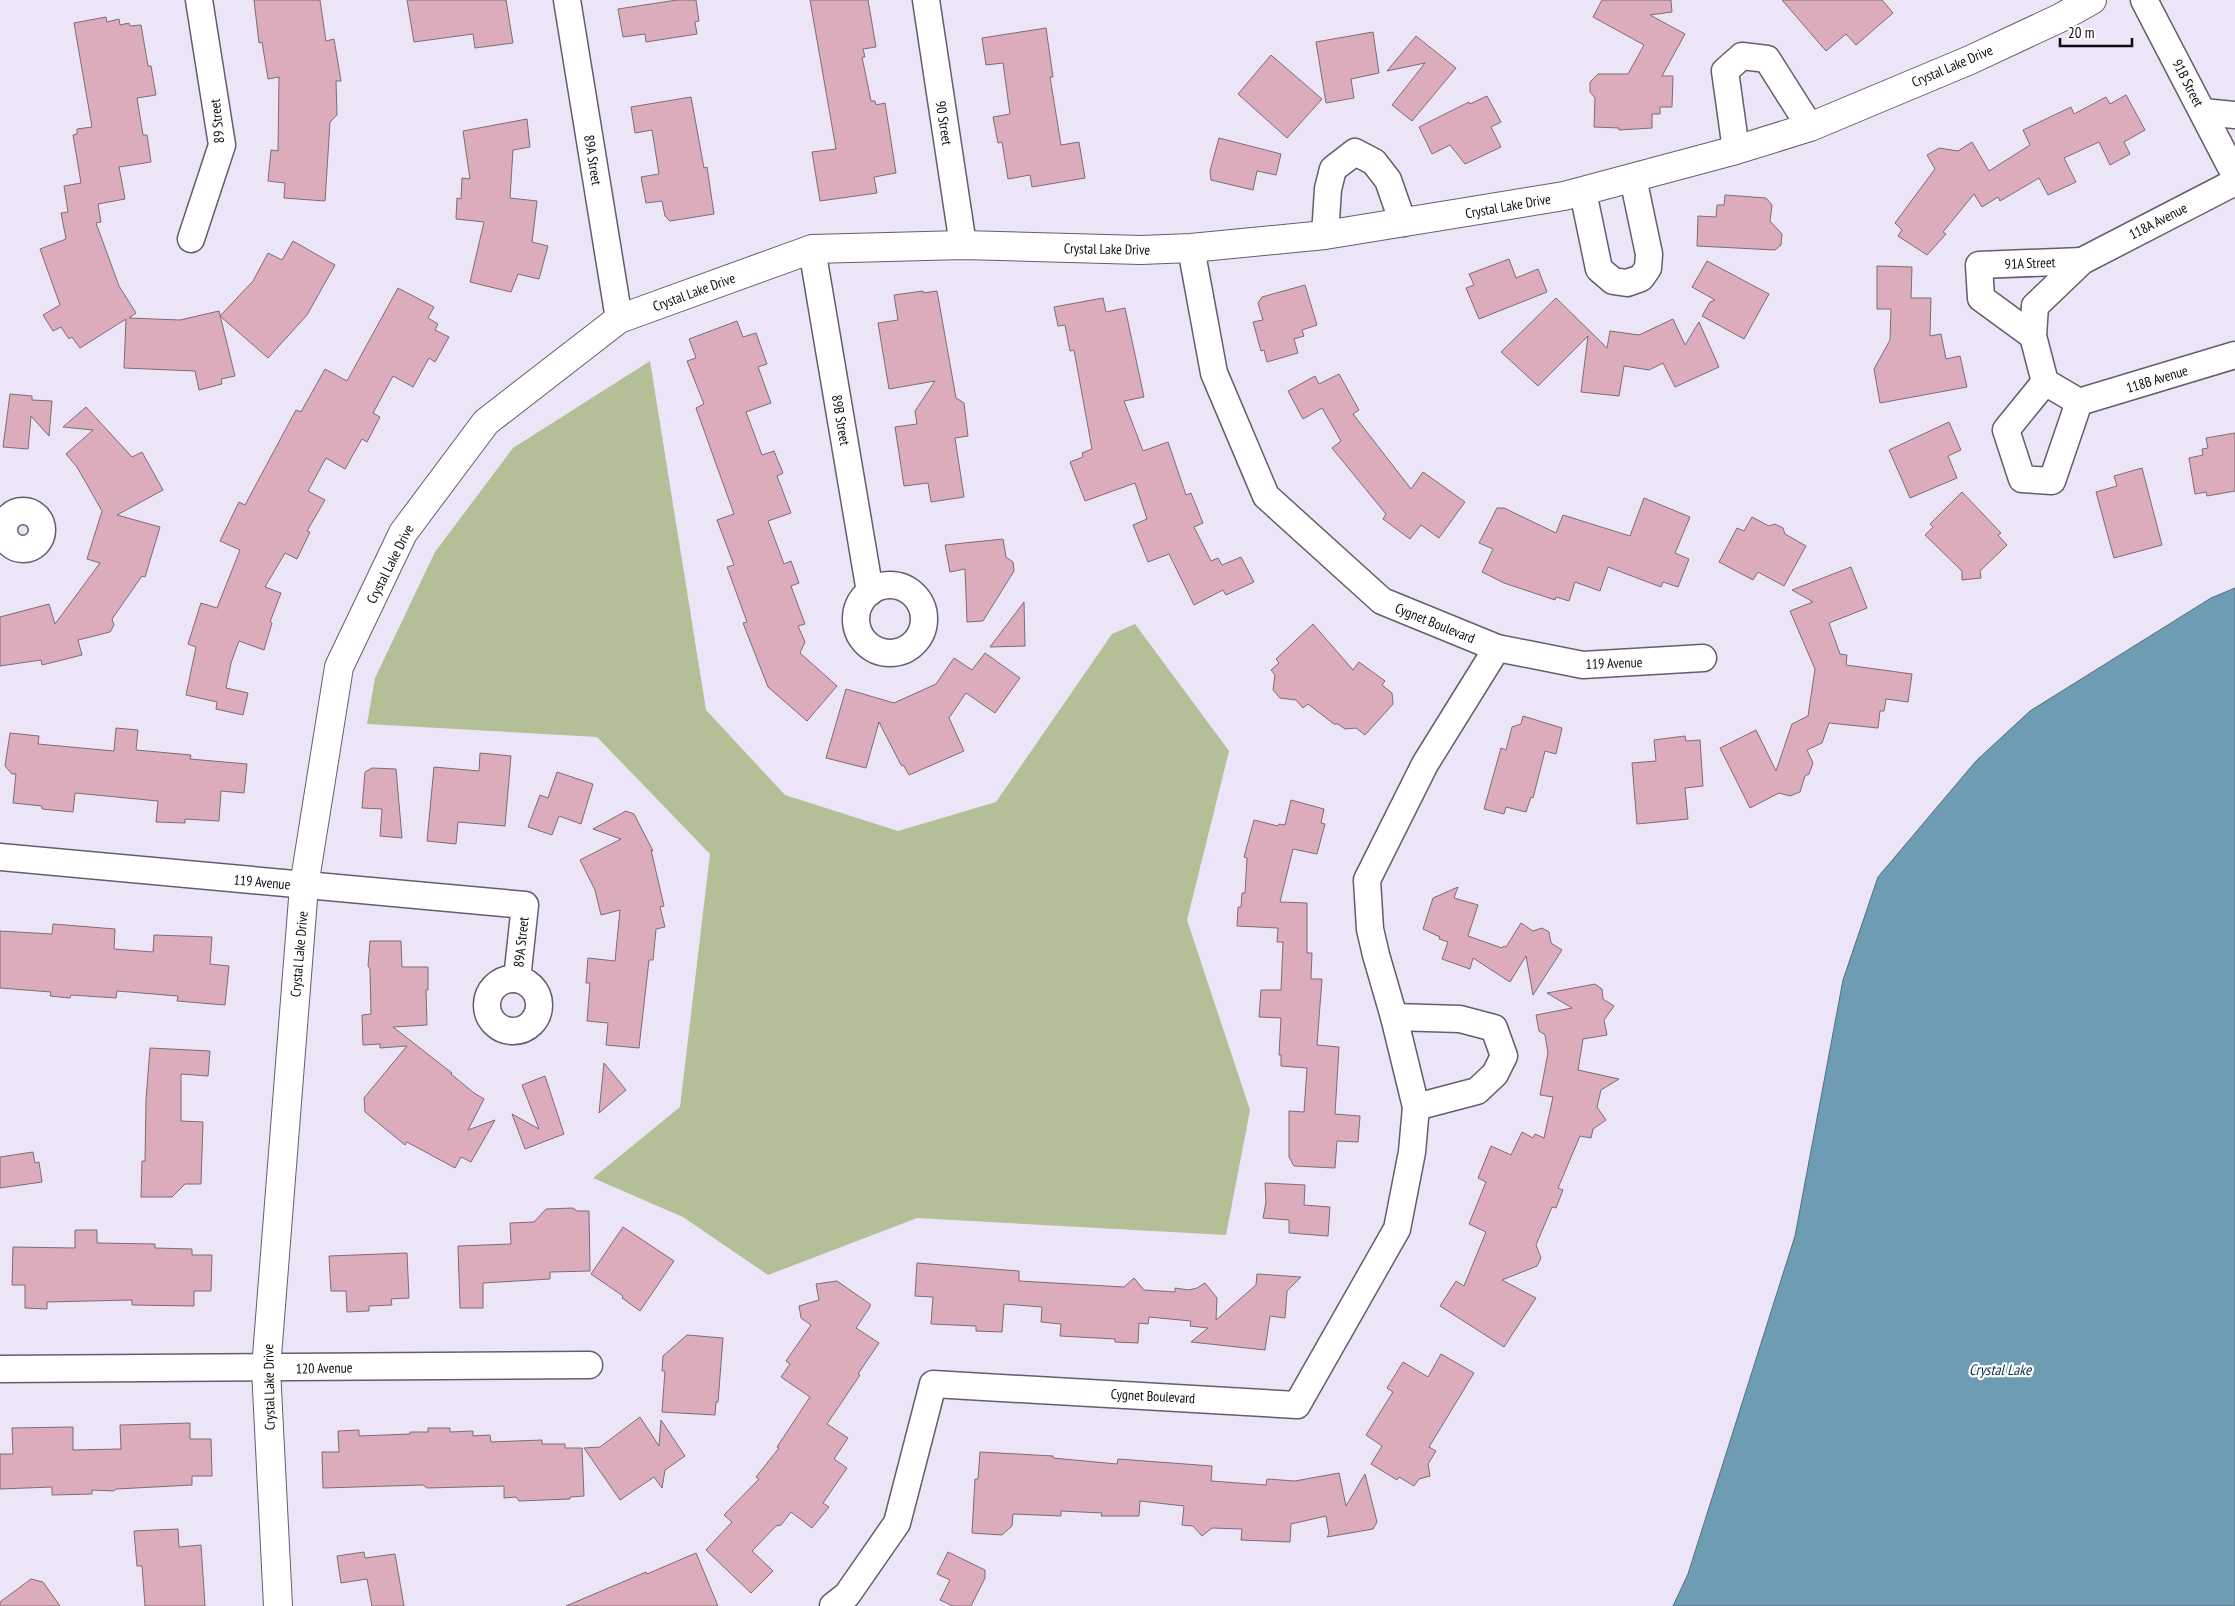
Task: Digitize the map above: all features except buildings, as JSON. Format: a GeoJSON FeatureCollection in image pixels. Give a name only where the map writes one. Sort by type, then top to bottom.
{"type":"FeatureCollection","features":[{"type":"Feature","properties":{"kind":"street","name":"89 Street"},"geometry":{"type":"LineString","coordinates":[[191,239],[222,145],[200,0]]}},
{"type":"Feature","properties":{"kind":"street","name":"89A Street"},"geometry":{"type":"LineString","coordinates":[[567,0],[619,319]]}},
{"type":"Feature","properties":{"kind":"street","name":"90 Street"},"geometry":{"type":"LineString","coordinates":[[926,0],[963,246]]}},
{"type":"Feature","properties":{"kind":"street","name":"Crystal Lake Drive"},"geometry":{"type":"LineString","coordinates":[[278,1606],[266,1369],[304,886],[339,667],[403,533],[486,422],[619,319],[812,249],[963,246],[1141,250],[1190,248],[1325,235],[1583,192],[1736,150],[1810,127],[1970,60],[2060,18],[2092,0]]}},
{"type":"Feature","properties":{"kind":"street","name":"91B Street"},"geometry":{"type":"LineString","coordinates":[[2144,0],[2235,175]]}},
{"type":"Feature","properties":{"kind":"street"},"geometry":{"type":"LineString","coordinates":[[1736,150],[1725,71],[1742,56],[1767,59],[1810,127]]}},
{"type":"Feature","properties":{"kind":"street","name":"91B Street"},"geometry":{"type":"LineString","coordinates":[[2203,112],[2235,115]]}},
{"type":"Feature","properties":{"kind":"street"},"geometry":{"type":"LineString","coordinates":[[1325,235],[1328,188],[1333,168],[1355,152],[1374,162],[1388,180],[1403,223]]}},
{"type":"Feature","properties":{"kind":"street"},"geometry":{"type":"LineString","coordinates":[[1583,192],[1599,269],[1613,281],[1627,283],[1641,278],[1648,268],[1649,254],[1632,178]]}},
{"type":"Feature","properties":{"kind":"street","name":"118A Avenue"},"geometry":{"type":"LineString","coordinates":[[2082,261],[2235,182]]}},
{"type":"Feature","properties":{"kind":"street","name":"Cygnet Boulevard"},"geometry":{"type":"LineString","coordinates":[[833,1606],[847,1595],[897,1524],[933,1384],[1297,1405],[1397,1229],[1412,1152],[1416,1107],[1372,938],[1367,880],[1425,764],[1497,648],[1382,601],[1266,496],[1214,373],[1190,248]]}},
{"type":"Feature","properties":{"kind":"street","name":"89B Street"},"geometry":{"type":"LineString","coordinates":[[812,249],[870,592]]}},
{"type":"Feature","properties":{"kind":"street","name":"91A Street"},"geometry":{"type":"LineString","coordinates":[[2033,336],[1982,298],[1979,265],[2082,261]]}},
{"type":"Feature","properties":{"kind":"street","name":"91A Street"},"geometry":{"type":"LineString","coordinates":[[2045,382],[2033,336],[2035,306],[2082,261]]}},
{"type":"Feature","properties":{"kind":"street","name":"118B Avenue"},"geometry":{"type":"LineString","coordinates":[[2078,402],[2235,356]]}},
{"type":"Feature","properties":{"kind":"street"},"geometry":{"type":"LineString","coordinates":[[2045,382],[2078,402],[2052,481],[2022,479],[2006,430],[2045,382]]}},
{"type":"Feature","properties":{"kind":"street","name":"119 Avenue"},"geometry":{"type":"LineString","coordinates":[[1497,648],[1583,665],[1703,658]]}},
{"type":"Feature","properties":{"kind":"street","name":"119 Avenue"},"geometry":{"type":"LineString","coordinates":[[0,857],[524,905]]}},
{"type":"Feature","properties":{"kind":"street","name":"89A Street"},"geometry":{"type":"LineString","coordinates":[[517,979],[524,905]]}},
{"type":"Feature","properties":{"kind":"street"},"geometry":{"type":"LineString","coordinates":[[1394,1017],[1460,1019],[1494,1028],[1504,1056],[1495,1074],[1477,1091],[1416,1107]]}},
{"type":"Feature","properties":{"kind":"street","name":"120 Avenue"},"geometry":{"type":"LineString","coordinates":[[0,1370],[589,1365]]}},
{"type":"Feature","properties":{"kind":"green space"},"geometry":{"type":"Polygon","coordinates":[[[650,361],[706,710],[785,795],[898,831],[996,802],[1112,634],[1135,624],[1229,751],[1187,920],[1250,1110],[1226,1235],[917,1218],[768,1275],[683,1217],[593,1178],[680,1107],[710,854],[597,737],[367,724],[375,678],[435,552],[513,448],[650,361]]]}},
{"type":"Feature","properties":{"kind":"water","name":"Crystal Lake"},"geometry":{"type":"Polygon","coordinates":[[[2235,588],[2235,1606],[1673,1606],[1688,1574],[1795,1236],[1843,980],[1878,877],[1976,761],[2030,711],[2211,598],[2235,588]]]}}]}
